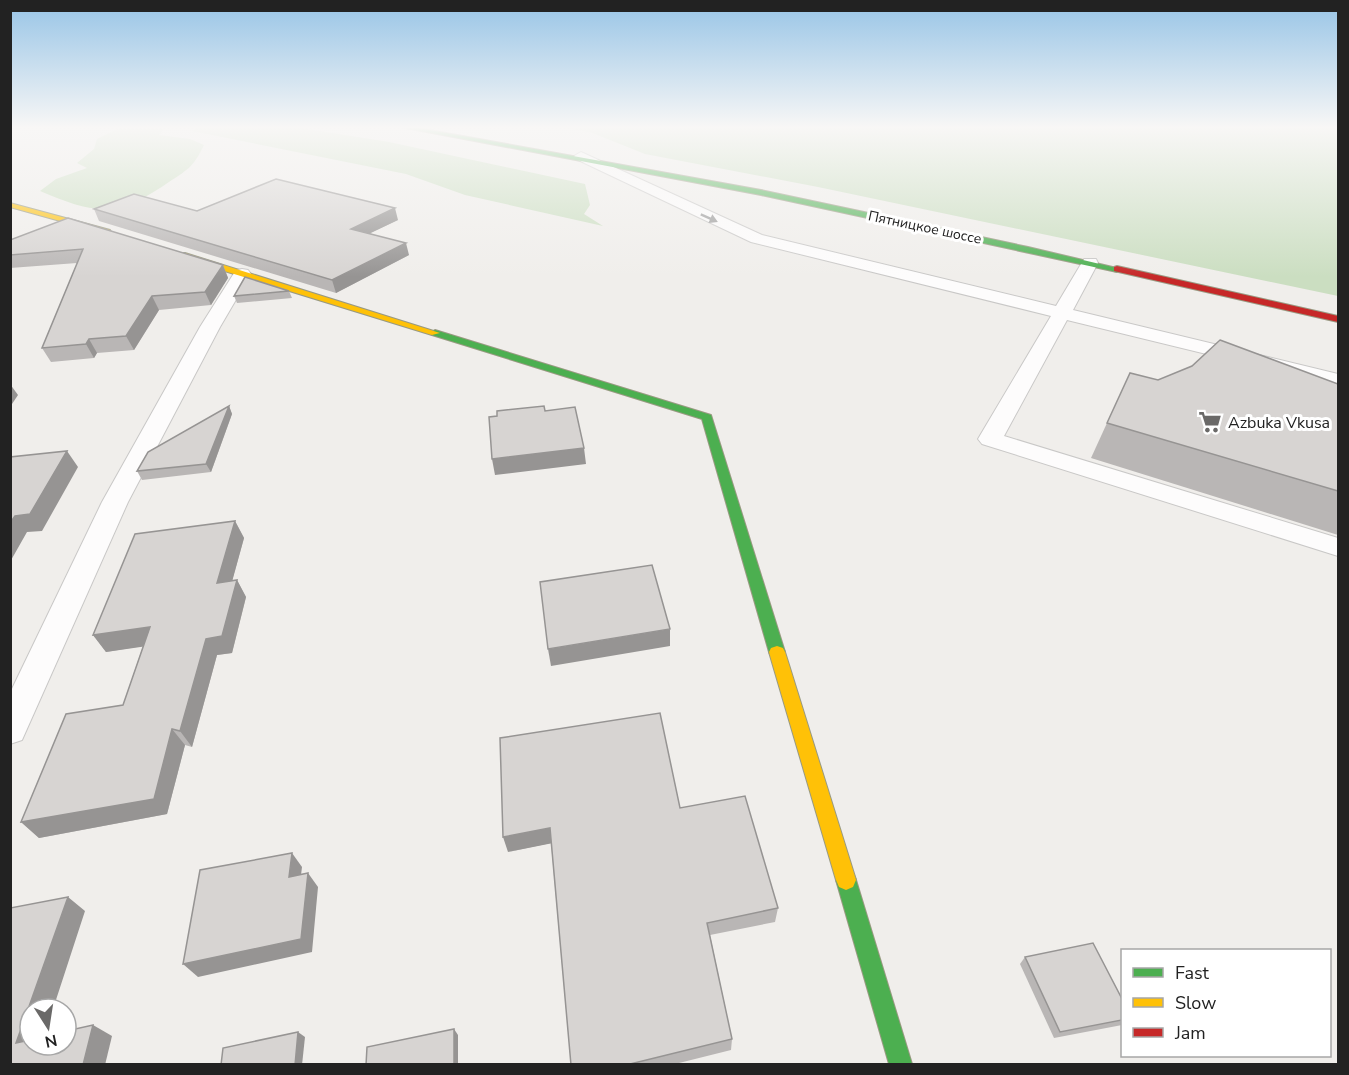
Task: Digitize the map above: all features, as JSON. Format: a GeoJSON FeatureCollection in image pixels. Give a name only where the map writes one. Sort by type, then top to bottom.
{"type":"FeatureCollection","features":[{"type":"Feature","properties":{"kind":"street","name":"Пятницкое шоссе"},"geometry":{"type":"LineString","coordinates":[[685,177],[1090,263],[1338,320]]}},
{"type":"Feature","properties":{"kind":"street"},"geometry":{"type":"LineString","coordinates":[[10,205],[121,237]]}},
{"type":"Feature","properties":{"kind":"street"},"geometry":{"type":"LineString","coordinates":[[165,250],[707,417],[901,1065]]}},
{"type":"Feature","properties":{"kind":"lane"},"geometry":{"type":"LineString","coordinates":[[624,177],[756,239],[1338,380]]}},
{"type":"Feature","properties":{"kind":"lane"},"geometry":{"type":"LineString","coordinates":[[1090,263],[990,438],[1338,547]]}},
{"type":"Feature","properties":{"kind":"lane"},"geometry":{"type":"LineString","coordinates":[[10,730],[115,502],[210,327],[242,274]]}},
{"type":"Feature","properties":{"kind":"green space"},"geometry":{"type":"Polygon","coordinates":[[[176,177],[133,203],[104,209],[75,204],[40,191],[56,179],[176,177]]]}},
{"type":"Feature","properties":{"kind":"green space"},"geometry":{"type":"Polygon","coordinates":[[[415,177],[553,177],[585,184],[590,205],[584,214],[603,226],[465,195],[415,177]]]}},
{"type":"Feature","properties":{"kind":"green space"},"geometry":{"type":"Polygon","coordinates":[[[766,177],[1338,177],[1338,296],[766,177]]]}},
{"type":"Feature","properties":{"kind":"building"},"geometry":{"type":"Polygon","coordinates":[[[276,179],[395,208],[351,229],[406,243],[332,280],[94,209],[134,194],[197,211],[276,179]]]}},
{"type":"Feature","properties":{"kind":"building"},"geometry":{"type":"Polygon","coordinates":[[[68,218],[223,265],[205,292],[152,296],[126,336],[89,339],[86,344],[42,348],[83,249],[10,255],[10,240],[68,218]]]}},
{"type":"Feature","properties":{"kind":"building"},"geometry":{"type":"Polygon","coordinates":[[[245,277],[289,291],[234,296],[245,277]]]}},
{"type":"Feature","properties":{"kind":"building"},"geometry":{"type":"Polygon","coordinates":[[[1220,340],[1338,384],[1338,491],[1107,423],[1130,373],[1158,380],[1192,366],[1220,340]]]}},
{"type":"Feature","properties":{"kind":"building"},"geometry":{"type":"Polygon","coordinates":[[[229,406],[206,464],[137,471],[148,452],[229,406]]]}},
{"type":"Feature","properties":{"kind":"building"},"geometry":{"type":"Polygon","coordinates":[[[544,406],[545,411],[575,407],[584,448],[492,459],[489,417],[497,416],[497,411],[544,406]]]}},
{"type":"Feature","properties":{"kind":"building"},"geometry":{"type":"Polygon","coordinates":[[[67,451],[30,514],[15,516],[10,523],[10,457],[67,451]]]}},
{"type":"Feature","properties":{"kind":"building"},"geometry":{"type":"Polygon","coordinates":[[[235,521],[217,583],[237,580],[222,636],[206,639],[180,731],[172,729],[154,799],[21,822],[66,714],[123,705],[150,627],[93,635],[135,534],[235,521]]]}},
{"type":"Feature","properties":{"kind":"building"},"geometry":{"type":"Polygon","coordinates":[[[652,565],[670,629],[548,649],[540,582],[652,565]]]}},
{"type":"Feature","properties":{"kind":"building"},"geometry":{"type":"Polygon","coordinates":[[[660,713],[680,808],[745,796],[778,908],[707,923],[732,1039],[626,1065],[571,1065],[550,828],[503,837],[500,738],[660,713]]]}},
{"type":"Feature","properties":{"kind":"building"},"geometry":{"type":"Polygon","coordinates":[[[292,853],[289,877],[308,873],[301,939],[183,964],[200,870],[292,853]]]}},
{"type":"Feature","properties":{"kind":"building"},"geometry":{"type":"Polygon","coordinates":[[[68,897],[32,997],[18,997],[16,1043],[18,1043],[18,1057],[78,1057],[78,1028],[93,1025],[83,1065],[10,1065],[10,908],[68,897]]]}},
{"type":"Feature","properties":{"kind":"building"},"geometry":{"type":"Polygon","coordinates":[[[1093,943],[1121,997],[1121,1020],[1060,1032],[1025,957],[1093,943]]]}},
{"type":"Feature","properties":{"kind":"building"},"geometry":{"type":"Polygon","coordinates":[[[454,1029],[454,1065],[366,1065],[367,1047],[454,1029]]]}},
{"type":"Feature","properties":{"kind":"building"},"geometry":{"type":"Polygon","coordinates":[[[298,1032],[295,1065],[221,1065],[223,1048],[298,1032]]]}},
{"type":"Feature","properties":{"kind":"traffic: fast"},"geometry":{"type":"LineString","coordinates":[[683,177],[1117,269]]}},
{"type":"Feature","properties":{"kind":"traffic: fast"},"geometry":{"type":"LineString","coordinates":[[435,333],[707,417],[777,652]]}},
{"type":"Feature","properties":{"kind":"traffic: fast"},"geometry":{"type":"LineString","coordinates":[[846,880],[901,1064]]}},
{"type":"Feature","properties":{"kind":"traffic: slow"},"geometry":{"type":"LineString","coordinates":[[10,205],[107,232]]}},
{"type":"Feature","properties":{"kind":"traffic: slow"},"geometry":{"type":"LineString","coordinates":[[182,255],[435,333]]}},
{"type":"Feature","properties":{"kind":"traffic: slow"},"geometry":{"type":"LineString","coordinates":[[777,652],[846,880]]}},
{"type":"Feature","properties":{"kind":"traffic: jam"},"geometry":{"type":"LineString","coordinates":[[1117,269],[1338,319]]}},
{"type":"Feature","properties":{"kind":"place","name":"Azbuka Vkusa"},"geometry":{"type":"Point","coordinates":[1210,422]}}]}
